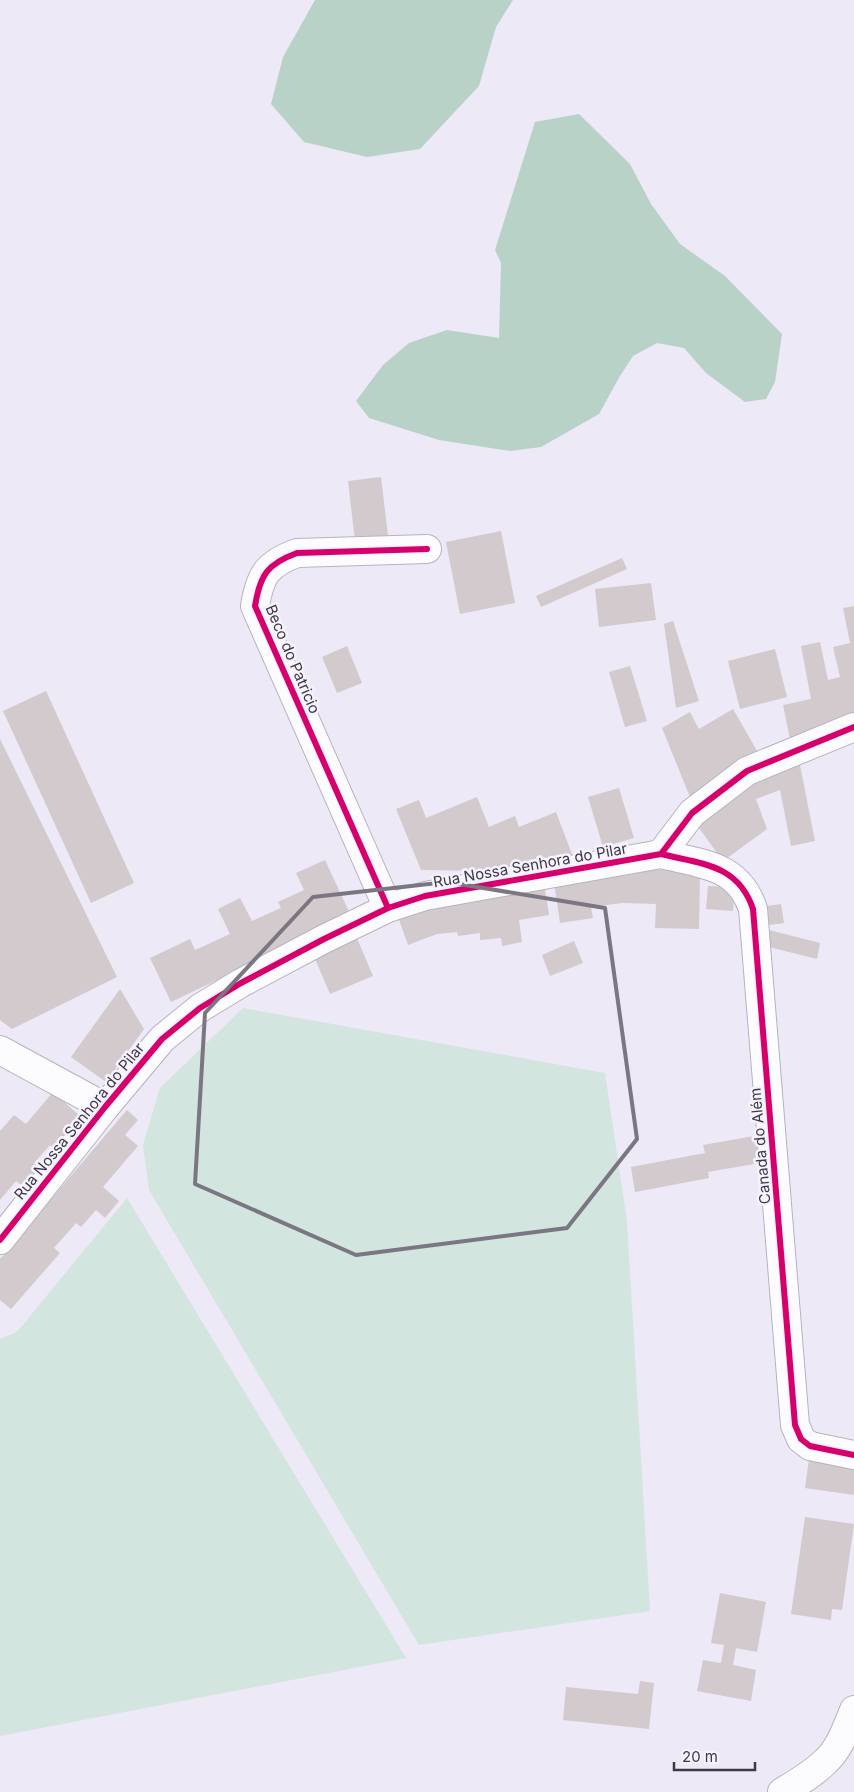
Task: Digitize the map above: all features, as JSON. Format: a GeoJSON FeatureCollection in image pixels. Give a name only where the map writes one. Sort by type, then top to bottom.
{"type":"FeatureCollection","features":[{"type":"Feature","properties":{"kind":"street","name":"Beco do Patricio"},"geometry":{"type":"LineString","coordinates":[[388,908],[255,606],[258,586],[268,569],[281,559],[297,553],[427,549]]}},
{"type":"Feature","properties":{"kind":"street"},"geometry":{"type":"LineString","coordinates":[[661,854],[692,813],[747,771],[854,727]]}},
{"type":"Feature","properties":{"kind":"street","name":"Rua Nossa Senhora do Pilar"},"geometry":{"type":"LineString","coordinates":[[0,1240],[105,1107],[162,1039],[200,1008],[241,983],[388,908],[425,896],[661,854]]}},
{"type":"Feature","properties":{"kind":"street","name":"Canada do Além"},"geometry":{"type":"LineString","coordinates":[[661,854],[721,869],[740,883],[749,896],[753,909],[795,1424],[801,1439],[810,1446],[854,1455]]}},
{"type":"Feature","properties":{"kind":"street"},"geometry":{"type":"LineString","coordinates":[[0,1050],[105,1107]]}},
{"type":"Feature","properties":{"kind":"street"},"geometry":{"type":"LineString","coordinates":[[782,1792],[811,1774],[828,1760],[841,1739],[854,1710]]}},
{"type":"Feature","properties":{"kind":"highlighted area"},"geometry":{"type":"Polygon","coordinates":[[[447,882],[605,908],[637,1139],[567,1228],[356,1255],[195,1184],[205,1013],[313,897],[447,882]]]}},
{"type":"Feature","properties":{"kind":"shaded area"},"geometry":{"type":"Polygon","coordinates":[[[243,1008],[605,1073],[627,1221],[650,1611],[419,1645],[149,1190],[143,1145],[160,1088],[243,1008]]]}},
{"type":"Feature","properties":{"kind":"shaded area"},"geometry":{"type":"Polygon","coordinates":[[[127,1198],[406,1658],[0,1736],[0,1339],[17,1332],[127,1198]]]}},
{"type":"Feature","properties":{"kind":"green space"},"geometry":{"type":"Polygon","coordinates":[[[315,0],[513,0],[496,27],[479,86],[420,149],[367,157],[304,142],[271,104],[283,57],[315,0]]]}},
{"type":"Feature","properties":{"kind":"green space"},"geometry":{"type":"Polygon","coordinates":[[[579,114],[630,164],[651,204],[680,244],[725,276],[782,334],[775,382],[766,399],[745,402],[706,373],[684,348],[657,343],[633,356],[599,414],[541,447],[510,451],[439,440],[369,418],[356,401],[383,365],[409,343],[447,330],[499,338],[501,263],[495,250],[535,122],[579,114]]]}},
{"type":"Feature","properties":{"kind":"building"},"geometry":{"type":"Polygon","coordinates":[[[381,477],[388,536],[355,541],[348,481],[381,477]]]}},
{"type":"Feature","properties":{"kind":"building"},"geometry":{"type":"Polygon","coordinates":[[[501,531],[515,603],[460,614],[446,542],[501,531]]]}},
{"type":"Feature","properties":{"kind":"building"},"geometry":{"type":"Polygon","coordinates":[[[622,558],[627,569],[541,607],[536,596],[622,558]]]}},
{"type":"Feature","properties":{"kind":"building"},"geometry":{"type":"Polygon","coordinates":[[[651,583],[656,620],[599,627],[595,589],[651,583]]]}},
{"type":"Feature","properties":{"kind":"building"},"geometry":{"type":"Polygon","coordinates":[[[854,606],[854,719],[791,744],[783,705],[811,699],[801,646],[820,642],[828,680],[840,677],[833,647],[850,643],[843,608],[854,606]]]}},
{"type":"Feature","properties":{"kind":"building"},"geometry":{"type":"Polygon","coordinates":[[[673,621],[699,701],[676,708],[664,624],[673,621]]]}},
{"type":"Feature","properties":{"kind":"building"},"geometry":{"type":"Polygon","coordinates":[[[347,646],[362,683],[337,693],[322,657],[347,646]]]}},
{"type":"Feature","properties":{"kind":"building"},"geometry":{"type":"Polygon","coordinates":[[[775,649],[787,697],[740,709],[728,661],[775,649]]]}},
{"type":"Feature","properties":{"kind":"building"},"geometry":{"type":"Polygon","coordinates":[[[630,666],[647,721],[625,727],[609,672],[630,666]]]}},
{"type":"Feature","properties":{"kind":"building"},"geometry":{"type":"Polygon","coordinates":[[[46,691],[134,883],[91,903],[3,711],[46,691]]]}},
{"type":"Feature","properties":{"kind":"building"},"geometry":{"type":"Polygon","coordinates":[[[733,709],[760,756],[690,797],[662,728],[690,712],[699,729],[733,709]]]}},
{"type":"Feature","properties":{"kind":"building"},"geometry":{"type":"Polygon","coordinates":[[[0,739],[117,977],[12,1029],[0,1020],[0,739]]]}},
{"type":"Feature","properties":{"kind":"building"},"geometry":{"type":"Polygon","coordinates":[[[799,760],[815,841],[791,846],[780,790],[756,799],[767,829],[723,861],[696,824],[728,794],[799,760]]]}},
{"type":"Feature","properties":{"kind":"building"},"geometry":{"type":"Polygon","coordinates":[[[619,788],[634,838],[603,847],[588,797],[619,788]]]}},
{"type":"Feature","properties":{"kind":"building"},"geometry":{"type":"Polygon","coordinates":[[[477,797],[489,827],[515,816],[519,827],[556,812],[575,862],[506,871],[421,870],[396,809],[419,800],[426,818],[477,797]]]}},
{"type":"Feature","properties":{"kind":"building"},"geometry":{"type":"Polygon","coordinates":[[[325,860],[351,916],[171,1002],[150,958],[190,939],[195,950],[230,934],[218,909],[240,898],[252,921],[281,908],[278,902],[304,890],[296,873],[325,860]]]}},
{"type":"Feature","properties":{"kind":"building"},"geometry":{"type":"Polygon","coordinates":[[[657,870],[700,871],[699,929],[655,928],[656,904],[622,903],[591,907],[593,918],[560,923],[554,882],[622,872],[657,870]]]}},
{"type":"Feature","properties":{"kind":"building"},"geometry":{"type":"Polygon","coordinates":[[[708,886],[735,887],[733,911],[706,909],[708,886]]]}},
{"type":"Feature","properties":{"kind":"building"},"geometry":{"type":"Polygon","coordinates":[[[545,889],[549,915],[519,920],[522,942],[502,946],[501,938],[480,940],[480,933],[458,936],[457,932],[437,934],[408,945],[398,917],[427,907],[545,889]]]}},
{"type":"Feature","properties":{"kind":"building"},"geometry":{"type":"Polygon","coordinates":[[[781,904],[784,923],[763,926],[761,907],[781,904]]]}},
{"type":"Feature","properties":{"kind":"building"},"geometry":{"type":"Polygon","coordinates":[[[769,930],[820,943],[817,959],[765,946],[769,930]]]}},
{"type":"Feature","properties":{"kind":"building"},"geometry":{"type":"Polygon","coordinates":[[[356,936],[373,976],[330,994],[313,954],[356,936]]]}},
{"type":"Feature","properties":{"kind":"building"},"geometry":{"type":"Polygon","coordinates":[[[574,941],[583,963],[550,976],[542,955],[574,941]]]}},
{"type":"Feature","properties":{"kind":"building"},"geometry":{"type":"Polygon","coordinates":[[[120,989],[144,1029],[106,1082],[71,1057],[120,989]]]}},
{"type":"Feature","properties":{"kind":"building"},"geometry":{"type":"Polygon","coordinates":[[[53,1092],[81,1117],[54,1149],[50,1145],[34,1163],[40,1169],[24,1187],[16,1181],[0,1200],[0,1131],[14,1115],[26,1124],[53,1092]]]}},
{"type":"Feature","properties":{"kind":"building"},"geometry":{"type":"Polygon","coordinates":[[[127,1110],[138,1120],[125,1135],[138,1146],[103,1187],[119,1201],[105,1218],[96,1210],[81,1227],[76,1223],[54,1248],[60,1253],[11,1309],[0,1300],[0,1259],[127,1110]]]}},
{"type":"Feature","properties":{"kind":"building"},"geometry":{"type":"Polygon","coordinates":[[[760,1135],[765,1162],[708,1172],[709,1178],[635,1192],[631,1167],[705,1153],[703,1145],[760,1135]]]}},
{"type":"Feature","properties":{"kind":"building"},"geometry":{"type":"Polygon","coordinates":[[[809,1459],[854,1466],[854,1495],[805,1488],[809,1459]]]}},
{"type":"Feature","properties":{"kind":"building"},"geometry":{"type":"Polygon","coordinates":[[[805,1517],[854,1524],[842,1610],[832,1609],[831,1620],[791,1614],[805,1517]]]}},
{"type":"Feature","properties":{"kind":"building"},"geometry":{"type":"Polygon","coordinates":[[[720,1593],[766,1602],[757,1652],[736,1648],[733,1665],[756,1670],[751,1701],[697,1691],[703,1660],[721,1663],[724,1645],[711,1643],[720,1593]]]}},
{"type":"Feature","properties":{"kind":"building"},"geometry":{"type":"Polygon","coordinates":[[[640,1681],[654,1683],[649,1729],[563,1720],[566,1687],[638,1694],[640,1681]]]}},
{"type":"Feature","properties":{"kind":"cycle path"},"geometry":{"type":"LineString","coordinates":[[388,908],[255,606],[259,586],[267,572],[278,562],[297,553],[427,549]]}},
{"type":"Feature","properties":{"kind":"cycle path"},"geometry":{"type":"LineString","coordinates":[[0,1240],[105,1107],[162,1039],[200,1008],[241,983],[388,908],[425,896],[661,854],[692,813],[747,771],[854,727]]}},
{"type":"Feature","properties":{"kind":"cycle path"},"geometry":{"type":"LineString","coordinates":[[661,854],[704,864],[728,874],[746,894],[753,909],[795,1425],[801,1439],[810,1446],[854,1455]]}}]}
